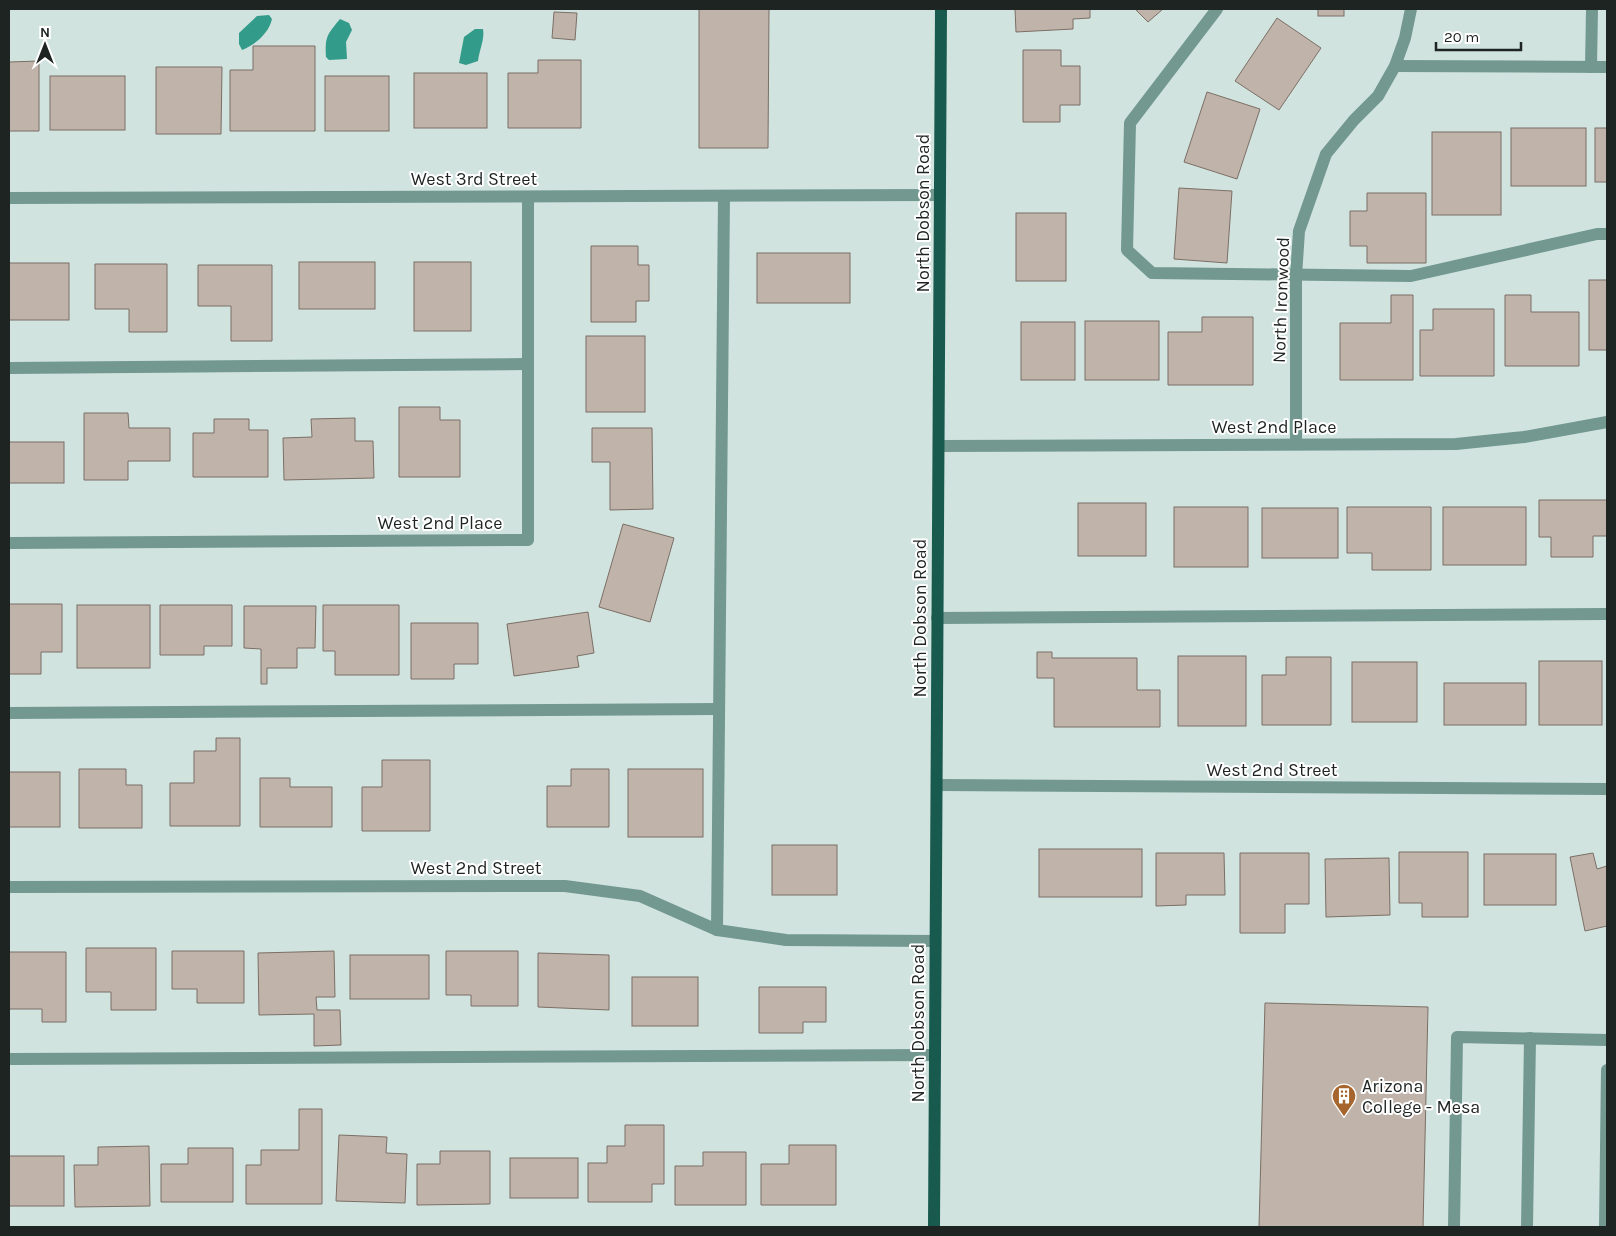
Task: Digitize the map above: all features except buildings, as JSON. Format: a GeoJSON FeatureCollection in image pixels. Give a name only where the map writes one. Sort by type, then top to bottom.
{"type":"FeatureCollection","features":[{"type":"Feature","properties":{"kind":"main road","name":"North Dobson Road"},"geometry":{"type":"LineString","coordinates":[[934,1227],[941,9]]}},
{"type":"Feature","properties":{"kind":"street"},"geometry":{"type":"LineString","coordinates":[[1217,9],[1130,123],[1127,250],[1152,273],[1411,276],[1597,234],[1607,234]]}},
{"type":"Feature","properties":{"kind":"street","name":"North Ironwood"},"geometry":{"type":"LineString","coordinates":[[1296,444],[1296,276],[1300,231],[1326,154],[1354,120],[1378,96],[1395,66],[1405,38],[1411,9]]}},
{"type":"Feature","properties":{"kind":"street"},"geometry":{"type":"LineString","coordinates":[[1591,66],[1592,9]]}},
{"type":"Feature","properties":{"kind":"street"},"geometry":{"type":"LineString","coordinates":[[1395,66],[1607,67]]}},
{"type":"Feature","properties":{"kind":"street","name":"West 3rd Street"},"geometry":{"type":"LineString","coordinates":[[9,198],[940,195]]}},
{"type":"Feature","properties":{"kind":"street"},"geometry":{"type":"LineString","coordinates":[[717,930],[724,196]]}},
{"type":"Feature","properties":{"kind":"street","name":"West 2nd Place"},"geometry":{"type":"LineString","coordinates":[[9,543],[528,540],[528,197]]}},
{"type":"Feature","properties":{"kind":"street"},"geometry":{"type":"LineString","coordinates":[[9,368],[528,364]]}},
{"type":"Feature","properties":{"kind":"street","name":"West 2nd Place"},"geometry":{"type":"LineString","coordinates":[[939,446],[1456,444],[1524,437],[1607,422]]}},
{"type":"Feature","properties":{"kind":"street"},"geometry":{"type":"LineString","coordinates":[[937,618],[1607,614]]}},
{"type":"Feature","properties":{"kind":"street"},"geometry":{"type":"LineString","coordinates":[[9,713],[719,709]]}},
{"type":"Feature","properties":{"kind":"street","name":"West 2nd Street"},"geometry":{"type":"LineString","coordinates":[[937,785],[1607,789]]}},
{"type":"Feature","properties":{"kind":"street","name":"West 2nd Street"},"geometry":{"type":"LineString","coordinates":[[9,887],[565,886],[640,896],[717,930],[786,940],[935,941]]}},
{"type":"Feature","properties":{"kind":"street"},"geometry":{"type":"LineString","coordinates":[[1454,1227],[1456,1037],[1607,1040]]}},
{"type":"Feature","properties":{"kind":"street"},"geometry":{"type":"LineString","coordinates":[[1527,1227],[1530,1038]]}},
{"type":"Feature","properties":{"kind":"street"},"geometry":{"type":"LineString","coordinates":[[9,1059],[935,1055]]}},
{"type":"Feature","properties":{"kind":"street"},"geometry":{"type":"LineString","coordinates":[[1605,1227],[1607,1070]]}},
{"type":"Feature","properties":{"kind":"shaded area"},"geometry":{"type":"Polygon","coordinates":[[[269,15],[272,19],[265,34],[252,45],[242,50],[239,44],[239,33],[257,16],[269,15]]]}},
{"type":"Feature","properties":{"kind":"shaded area"},"geometry":{"type":"Polygon","coordinates":[[[340,19],[349,23],[352,30],[346,42],[347,59],[329,60],[326,57],[327,40],[340,19]]]}},
{"type":"Feature","properties":{"kind":"shaded area"},"geometry":{"type":"Polygon","coordinates":[[[475,29],[483,29],[483,41],[478,61],[466,65],[459,63],[464,37],[475,29]]]}},
{"type":"Feature","properties":{"kind":"place","name":"Arizona College - Mesa"},"geometry":{"type":"Point","coordinates":[1344,1117]}}]}
